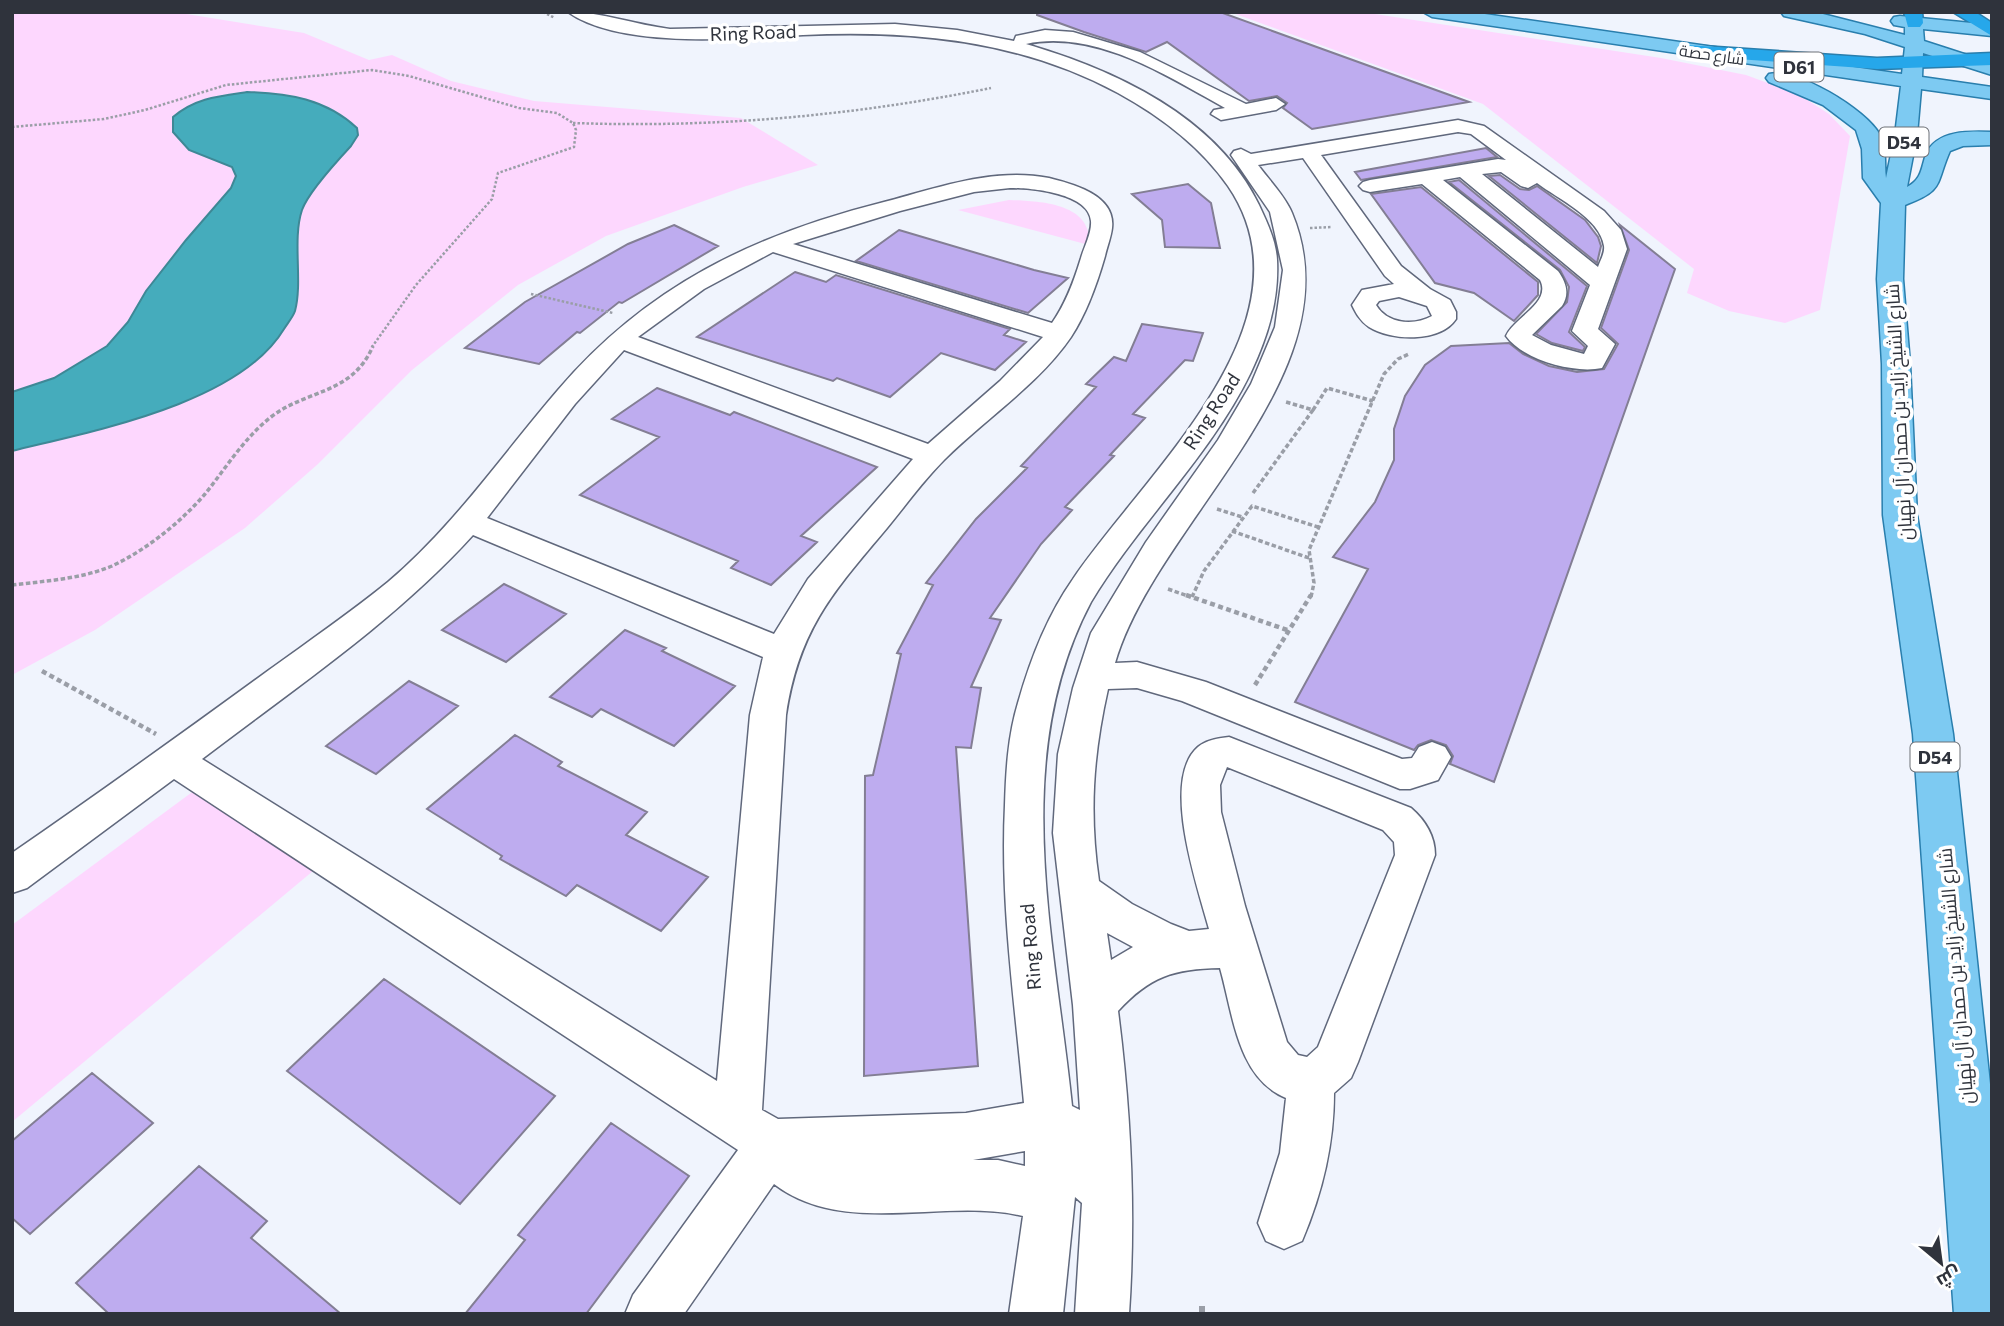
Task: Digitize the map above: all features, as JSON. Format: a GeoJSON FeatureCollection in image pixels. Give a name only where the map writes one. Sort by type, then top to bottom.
{"type":"FeatureCollection","features":[{"type":"Feature","properties":{"kind":"highway"},"geometry":{"type":"LineString","coordinates":[[1962,12],[1991,31]]}},
{"type":"Feature","properties":{"kind":"highway"},"geometry":{"type":"LineString","coordinates":[[1913,63],[1982,60]]}},
{"type":"Feature","properties":{"kind":"main road","name":"شارع حصة"},"geometry":{"type":"LineString","coordinates":[[1432,12],[1687,51],[1913,63],[1989,91]]}},
{"type":"Feature","properties":{"kind":"main road"},"geometry":{"type":"LineString","coordinates":[[1790,12],[1913,63]]}},
{"type":"Feature","properties":{"kind":"main road"},"geometry":{"type":"LineString","coordinates":[[1826,12],[1913,17],[1991,31]]}},
{"type":"Feature","properties":{"kind":"main road","name":"شارع الشيخ زايد بن حمدان آل نهيان"},"geometry":{"type":"LineString","coordinates":[[1913,17],[1913,63],[1906,135],[1893,201],[1891,279],[1900,515],[1933,734],[1984,1314]]}},
{"type":"Feature","properties":{"kind":"main road"},"geometry":{"type":"LineString","coordinates":[[1687,51],[1756,70],[1830,101],[1847,113],[1870,135],[1874,181],[1878,189],[1893,201],[1920,190],[1927,183],[1940,148],[1948,143],[1965,140],[1992,139]]}},
{"type":"Feature","properties":{"kind":"main road"},"geometry":{"type":"LineString","coordinates":[[1982,60],[1992,69]]}},
{"type":"Feature","properties":{"kind":"main road"},"geometry":{"type":"LineString","coordinates":[[1944,107],[1989,91]]}},
{"type":"Feature","properties":{"kind":"main road"},"geometry":{"type":"LineString","coordinates":[[1906,135],[1925,121]]}},
{"type":"Feature","properties":{"kind":"street","name":"Ring Road"},"geometry":{"type":"LineString","coordinates":[[576,12],[606,23],[670,32],[724,35],[876,28],[962,35],[1038,53],[1107,74],[1149,87],[1200,118],[1246,161],[1268,190],[1288,229],[1296,261],[1296,297],[1287,336],[1269,377],[1248,414],[1138,578],[1104,641],[1079,732],[1072,822],[1105,1108],[1109,1209],[1103,1303]]}},
{"type":"Feature","properties":{"kind":"street","name":"Ring Road"},"geometry":{"type":"LineString","coordinates":[[651,18],[726,26],[866,20],[906,22],[981,30],[1022,40],[1107,74],[1176,121],[1204,144],[1228,172],[1245,197],[1258,227],[1265,258],[1265,292],[1257,329],[1219,406],[1091,576],[1060,631],[1031,726],[1023,845],[1031,970],[1049,1123],[1048,1197],[1036,1314]]}},
{"type":"Feature","properties":{"kind":"street"},"geometry":{"type":"LineString","coordinates":[[1022,40],[1038,34],[1064,36],[1108,47],[1146,61],[1240,108]]}},
{"type":"Feature","properties":{"kind":"street"},"geometry":{"type":"LineString","coordinates":[[1070,85],[1146,61]]}},
{"type":"Feature","properties":{"kind":"street"},"geometry":{"type":"LineString","coordinates":[[1200,118],[1274,102]]}},
{"type":"Feature","properties":{"kind":"street"},"geometry":{"type":"LineString","coordinates":[[1246,161],[1368,142],[1431,143],[1465,127],[1477,130],[1507,149],[1596,216],[1616,249],[1585,331],[1602,344],[1593,362],[1585,363],[1529,346],[1519,336],[1553,301],[1555,285],[1550,276],[1426,177]]}},
{"type":"Feature","properties":{"kind":"street"},"geometry":{"type":"LineString","coordinates":[[1310,153],[1393,271],[1443,308],[1444,319],[1431,327],[1410,330],[1387,325],[1370,316],[1364,305],[1371,295],[1399,290],[1421,294]]}},
{"type":"Feature","properties":{"kind":"street"},"geometry":{"type":"LineString","coordinates":[[1370,187],[1493,165],[1508,167],[1606,235]]}},
{"type":"Feature","properties":{"kind":"street"},"geometry":{"type":"LineString","coordinates":[[1464,170],[1604,284]]}},
{"type":"Feature","properties":{"kind":"street"},"geometry":{"type":"LineString","coordinates":[[12,876],[167,749],[393,595],[435,558],[469,522],[583,374],[619,339],[691,286],[771,244],[859,215],[947,192],[1012,189],[1052,196],[1082,213],[1098,238],[1089,282],[1060,334],[1022,376],[932,456],[830,573],[803,610],[781,651],[771,687],[768,715],[754,1133],[652,1314]]}},
{"type":"Feature","properties":{"kind":"street"},"geometry":{"type":"LineString","coordinates":[[1553,243],[1606,235]]}},
{"type":"Feature","properties":{"kind":"street"},"geometry":{"type":"LineString","coordinates":[[771,244],[1060,334]]}},
{"type":"Feature","properties":{"kind":"street"},"geometry":{"type":"LineString","coordinates":[[1378,292],[1393,271]]}},
{"type":"Feature","properties":{"kind":"street"},"geometry":{"type":"LineString","coordinates":[[1553,301],[1594,310]]}},
{"type":"Feature","properties":{"kind":"street"},"geometry":{"type":"LineString","coordinates":[[619,339],[932,456]]}},
{"type":"Feature","properties":{"kind":"street"},"geometry":{"type":"LineString","coordinates":[[469,522],[781,651]]}},
{"type":"Feature","properties":{"kind":"street"},"geometry":{"type":"LineString","coordinates":[[1104,641],[1193,691]]}},
{"type":"Feature","properties":{"kind":"street"},"geometry":{"type":"LineString","coordinates":[[1094,677],[1137,676],[1193,691],[1400,774],[1425,769],[1432,757]]}},
{"type":"Feature","properties":{"kind":"street"},"geometry":{"type":"LineString","coordinates":[[167,749],[754,1133],[790,1168],[825,1183],[869,1188],[998,1185],[1048,1197]]}},
{"type":"Feature","properties":{"kind":"street"},"geometry":{"type":"LineString","coordinates":[[1218,753],[1240,755],[1386,814],[1397,820],[1413,836],[1415,855],[1335,1062],[1325,1075],[1310,1081],[1292,1078],[1276,1068],[1267,1053],[1236,948],[1201,812],[1200,785],[1210,758],[1218,753]]}},
{"type":"Feature","properties":{"kind":"street"},"geometry":{"type":"LineString","coordinates":[[1080,890],[1125,924],[1152,938],[1185,949]]}},
{"type":"Feature","properties":{"kind":"street"},"geometry":{"type":"LineString","coordinates":[[1095,1005],[1112,985],[1132,969],[1156,957],[1185,949],[1236,948]]}},
{"type":"Feature","properties":{"kind":"street"},"geometry":{"type":"LineString","coordinates":[[1284,1223],[1298,1188],[1307,1152],[1311,1116],[1310,1081]]}},
{"type":"Feature","properties":{"kind":"street"},"geometry":{"type":"LineString","coordinates":[[754,1133],[966,1137],[1049,1123],[1063,1125],[1076,1132],[1092,1156],[1094,1171],[1091,1264],[1103,1303]]}},
{"type":"Feature","properties":{"kind":"path"},"geometry":{"type":"LineString","coordinates":[[12,127],[104,119],[145,110],[226,85],[372,70],[410,76],[509,106],[557,113],[573,123],[760,123],[905,106],[991,88]]}},
{"type":"Feature","properties":{"kind":"path"},"geometry":{"type":"LineString","coordinates":[[12,585],[68,578],[111,566],[162,536],[203,496],[257,428],[274,414],[341,383],[365,364],[374,343],[432,265],[492,199],[498,173],[573,147],[576,130],[573,123]]}},
{"type":"Feature","properties":{"kind":"path"},"geometry":{"type":"LineString","coordinates":[[1288,229],[1361,226]]}},
{"type":"Feature","properties":{"kind":"path"},"geometry":{"type":"LineString","coordinates":[[531,294],[614,313],[619,308],[654,312]]}},
{"type":"Feature","properties":{"kind":"path"},"geometry":{"type":"LineString","coordinates":[[1239,709],[1310,599],[1314,583],[1309,550],[1318,527],[1384,374],[1398,359],[1411,354]]}},
{"type":"Feature","properties":{"kind":"path"},"geometry":{"type":"LineString","coordinates":[[1253,493],[1327,388],[1373,401]]}},
{"type":"Feature","properties":{"kind":"path"},"geometry":{"type":"LineString","coordinates":[[1248,414],[1269,421],[1283,402],[1312,410]]}},
{"type":"Feature","properties":{"kind":"path"},"geometry":{"type":"LineString","coordinates":[[1192,597],[1204,571],[1252,506],[1318,527]]}},
{"type":"Feature","properties":{"kind":"path"},"geometry":{"type":"LineString","coordinates":[[1232,531],[1310,558]]}},
{"type":"Feature","properties":{"kind":"path"},"geometry":{"type":"LineString","coordinates":[[1138,578],[1290,631]]}},
{"type":"Feature","properties":{"kind":"path"},"geometry":{"type":"LineString","coordinates":[[43,671],[167,749]]}},
{"type":"Feature","properties":{"kind":"shaded area"},"geometry":{"type":"Polygon","coordinates":[[[12,12],[174,12],[304,33],[369,60],[392,55],[451,81],[534,101],[741,118],[818,165],[743,187],[606,236],[518,285],[412,370],[318,464],[245,528],[95,630],[12,675],[12,12]]]}},
{"type":"Feature","properties":{"kind":"shaded area"},"geometry":{"type":"Polygon","coordinates":[[[1230,12],[1362,12],[1661,58],[1746,75],[1798,94],[1829,114],[1850,136],[1820,310],[1785,323],[1729,311],[1687,293],[1694,269],[1483,104],[1230,12]]]}},
{"type":"Feature","properties":{"kind":"shaded area"},"geometry":{"type":"Polygon","coordinates":[[[1009,200],[1049,204],[1074,213],[1083,220],[1088,231],[1089,245],[958,210],[1009,200]]]}},
{"type":"Feature","properties":{"kind":"shaded area"},"geometry":{"type":"Polygon","coordinates":[[[195,790],[313,871],[12,1122],[12,925],[195,790]]]}},
{"type":"Feature","properties":{"kind":"water"},"geometry":{"type":"Polygon","coordinates":[[[247,92],[292,96],[319,104],[357,128],[358,135],[351,146],[317,186],[302,210],[298,234],[297,299],[295,311],[284,329],[263,355],[234,377],[199,395],[161,411],[121,423],[12,451],[12,392],[54,378],[107,346],[128,322],[146,291],[186,240],[231,188],[236,176],[232,167],[189,150],[173,132],[173,117],[199,102],[247,92]]]}},
{"type":"Feature","properties":{"kind":"building"},"geometry":{"type":"Polygon","coordinates":[[[1037,12],[1220,12],[1469,102],[1312,129],[1283,108],[1287,103],[1277,96],[1249,101],[1167,42],[1146,52],[1037,15],[1037,12]]]}},
{"type":"Feature","properties":{"kind":"building"},"geometry":{"type":"Polygon","coordinates":[[[1486,148],[1497,157],[1361,180],[1355,172],[1486,148]]]}},
{"type":"Feature","properties":{"kind":"building"},"geometry":{"type":"Polygon","coordinates":[[[1500,175],[1520,189],[1529,190],[1537,186],[1585,220],[1598,237],[1601,246],[1597,263],[1489,176],[1500,175]]]}},
{"type":"Feature","properties":{"kind":"building"},"geometry":{"type":"Polygon","coordinates":[[[1459,180],[1587,286],[1569,332],[1585,347],[1583,351],[1552,343],[1536,334],[1567,302],[1569,287],[1560,270],[1449,182],[1459,180]]]}},
{"type":"Feature","properties":{"kind":"building"},"geometry":{"type":"Polygon","coordinates":[[[1188,184],[1211,203],[1220,248],[1165,247],[1162,220],[1132,194],[1188,184]]]}},
{"type":"Feature","properties":{"kind":"building"},"geometry":{"type":"Polygon","coordinates":[[[1421,187],[1538,282],[1538,295],[1514,321],[1474,293],[1435,283],[1371,194],[1421,187]]]}},
{"type":"Feature","properties":{"kind":"building"},"geometry":{"type":"Polygon","coordinates":[[[674,225],[718,246],[622,303],[619,302],[539,364],[465,348],[525,302],[628,244],[674,225]]]}},
{"type":"Feature","properties":{"kind":"building"},"geometry":{"type":"Polygon","coordinates":[[[1620,225],[1675,269],[1494,782],[1450,764],[1453,756],[1446,745],[1431,740],[1418,745],[1414,750],[1295,702],[1368,569],[1333,557],[1375,502],[1394,460],[1394,429],[1405,396],[1425,365],[1451,346],[1509,343],[1523,354],[1549,366],[1577,372],[1604,369],[1618,344],[1601,328],[1629,250],[1620,225]]]}},
{"type":"Feature","properties":{"kind":"building"},"geometry":{"type":"Polygon","coordinates":[[[899,230],[1068,278],[1028,313],[856,261],[899,230]]]}},
{"type":"Feature","properties":{"kind":"building"},"geometry":{"type":"Polygon","coordinates":[[[795,272],[826,282],[836,275],[1010,329],[1004,335],[1026,342],[995,370],[941,353],[890,397],[837,378],[833,381],[697,337],[795,272]]]}},
{"type":"Feature","properties":{"kind":"building"},"geometry":{"type":"Polygon","coordinates":[[[1142,324],[1203,333],[1193,361],[1185,360],[1133,414],[1145,418],[1110,455],[1114,456],[1065,507],[1072,510],[1041,544],[990,618],[1001,620],[971,687],[981,688],[971,748],[956,747],[978,1066],[864,1076],[865,776],[873,775],[901,654],[897,653],[933,585],[926,583],[976,519],[1027,468],[1021,466],[1096,387],[1086,384],[1114,357],[1126,361],[1142,324]]]}},
{"type":"Feature","properties":{"kind":"building"},"geometry":{"type":"Polygon","coordinates":[[[657,388],[730,415],[734,412],[877,467],[801,536],[817,542],[771,585],[731,568],[738,561],[580,495],[659,437],[612,419],[657,388]]]}},
{"type":"Feature","properties":{"kind":"building"},"geometry":{"type":"Polygon","coordinates":[[[504,584],[566,614],[506,662],[442,630],[504,584]]]}},
{"type":"Feature","properties":{"kind":"building"},"geometry":{"type":"Polygon","coordinates":[[[625,630],[666,648],[662,651],[735,686],[674,746],[601,709],[592,717],[550,697],[625,630]]]}},
{"type":"Feature","properties":{"kind":"building"},"geometry":{"type":"Polygon","coordinates":[[[409,681],[458,706],[376,774],[326,746],[409,681]]]}},
{"type":"Feature","properties":{"kind":"building"},"geometry":{"type":"Polygon","coordinates":[[[515,735],[562,762],[558,766],[647,812],[626,835],[708,877],[661,931],[577,885],[566,896],[500,859],[502,856],[427,809],[515,735]]]}},
{"type":"Feature","properties":{"kind":"building"},"geometry":{"type":"Polygon","coordinates":[[[384,979],[555,1096],[460,1204],[287,1071],[384,979]]]}},
{"type":"Feature","properties":{"kind":"building"},"geometry":{"type":"Polygon","coordinates":[[[92,1073],[153,1123],[30,1234],[12,1218],[12,1141],[92,1073]]]}},
{"type":"Feature","properties":{"kind":"building"},"geometry":{"type":"Polygon","coordinates":[[[611,1123],[689,1176],[586,1314],[465,1314],[525,1240],[518,1235],[611,1123]]]}},
{"type":"Feature","properties":{"kind":"building"},"geometry":{"type":"Polygon","coordinates":[[[199,1166],[267,1221],[251,1238],[341,1314],[109,1314],[76,1283],[199,1166]]]}}]}
